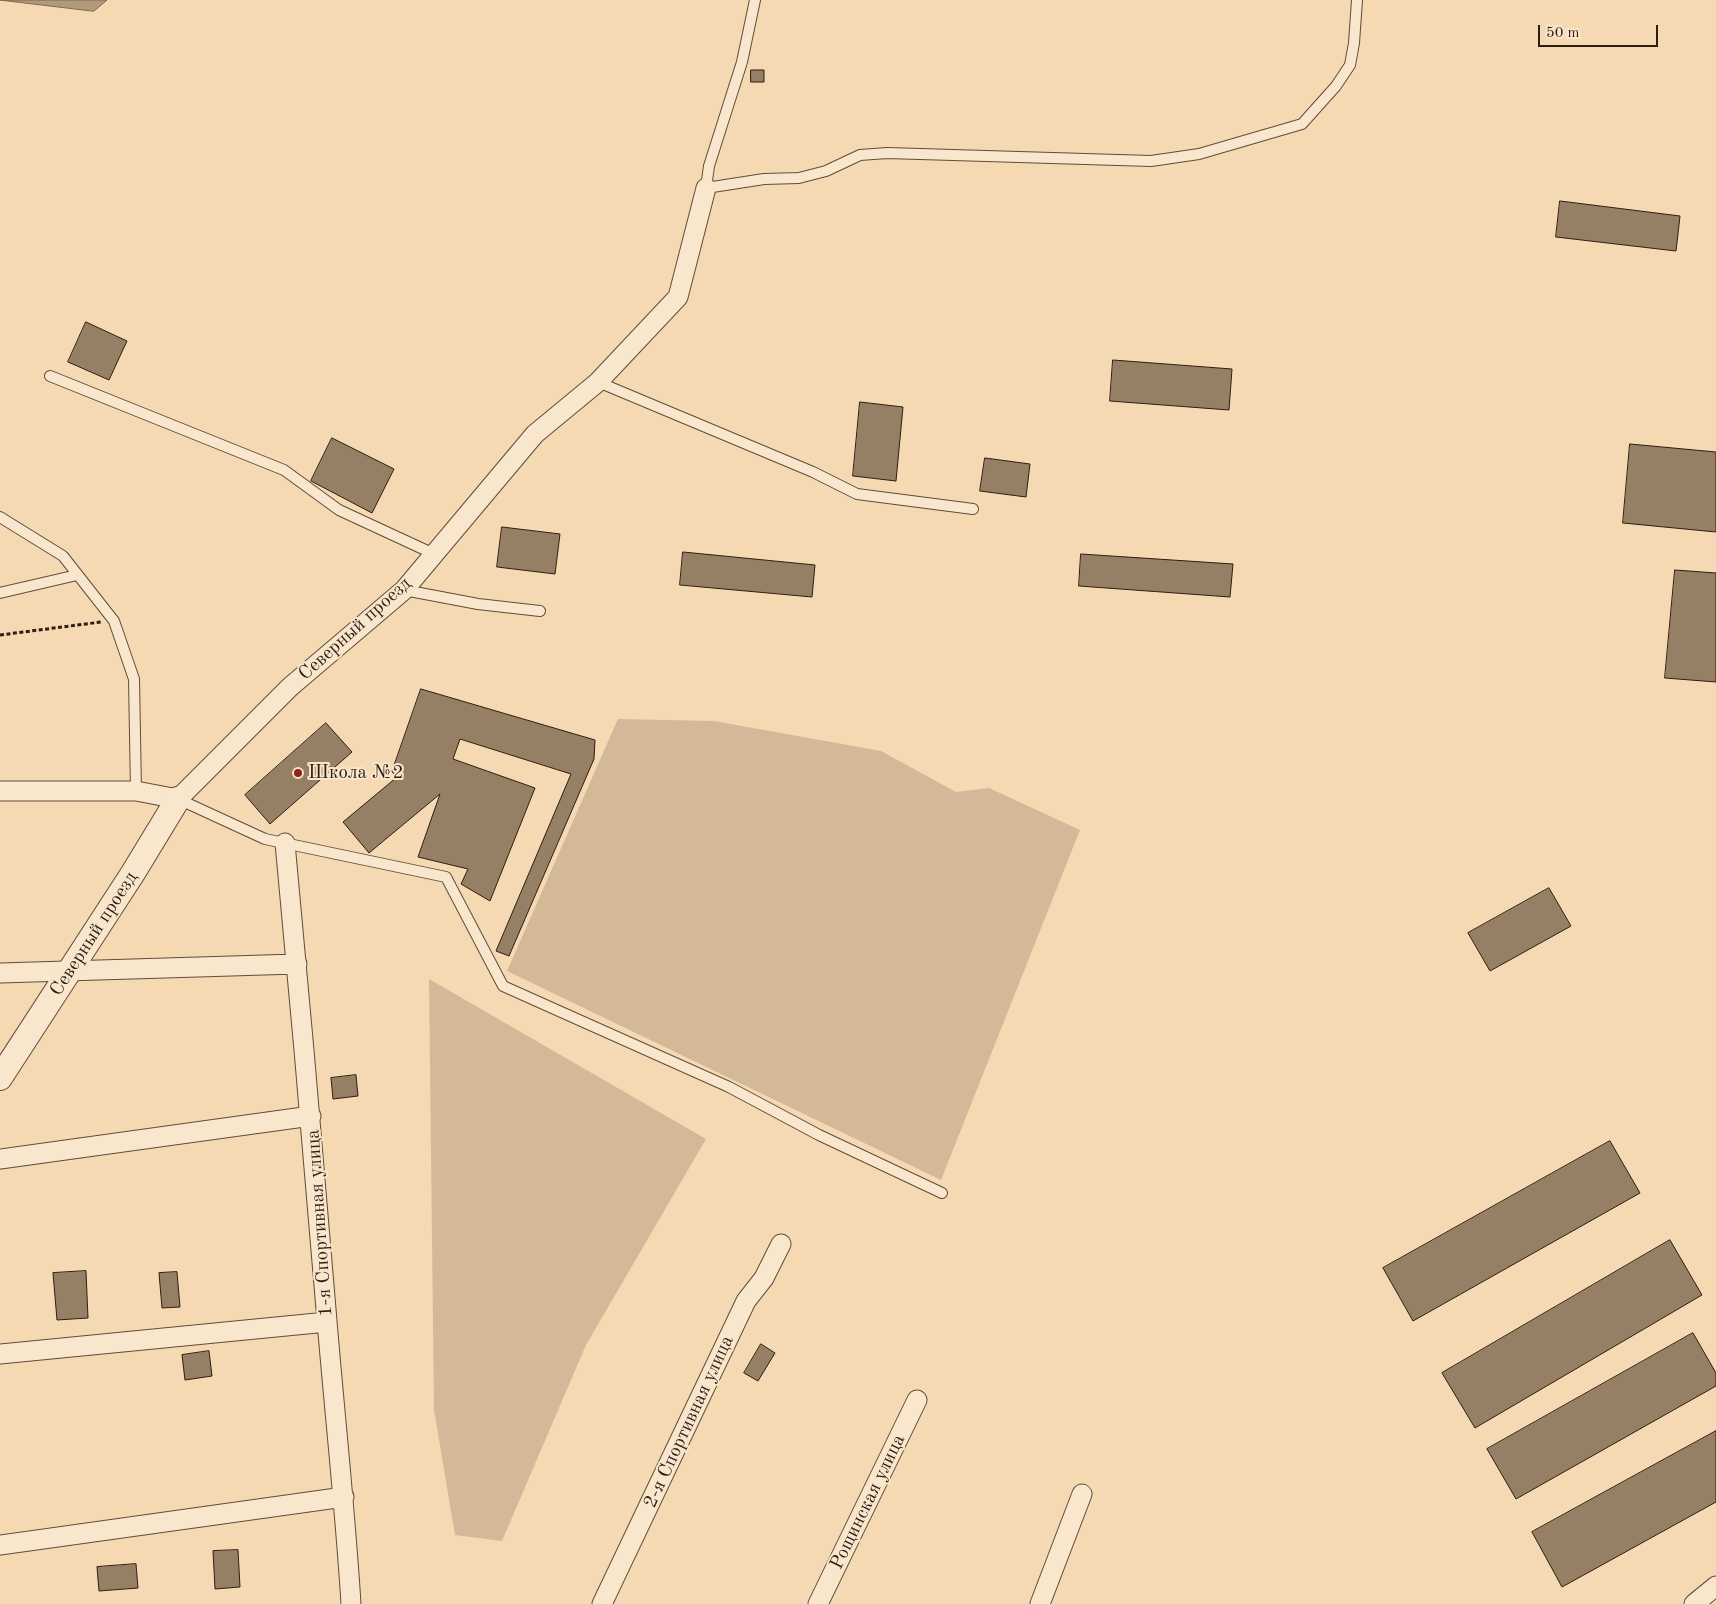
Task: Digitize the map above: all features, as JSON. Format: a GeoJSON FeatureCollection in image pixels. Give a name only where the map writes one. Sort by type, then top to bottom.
{"type":"FeatureCollection","features":[{"type":"Feature","properties":{"kind":"street","name":"Северный проезд"},"geometry":{"type":"LineString","coordinates":[[0,1078],[70,972],[178,799],[290,686],[404,590],[535,434],[598,382],[678,296],[706,188]]}},
{"type":"Feature","properties":{"kind":"street"},"geometry":{"type":"LineString","coordinates":[[0,791],[136,791],[178,799]]}},
{"type":"Feature","properties":{"kind":"street","name":"1-я Спортивная улица"},"geometry":{"type":"LineString","coordinates":[[285,843],[311,1116],[327,1322],[344,1497],[351,1604]]}},
{"type":"Feature","properties":{"kind":"street"},"geometry":{"type":"LineString","coordinates":[[0,972],[70,972],[297,964]]}},
{"type":"Feature","properties":{"kind":"street"},"geometry":{"type":"LineString","coordinates":[[0,1159],[311,1116]]}},
{"type":"Feature","properties":{"kind":"street","name":"2-я Спортивная улица"},"geometry":{"type":"LineString","coordinates":[[602,1604],[746,1301],[764,1278],[781,1244]]}},
{"type":"Feature","properties":{"kind":"street"},"geometry":{"type":"LineString","coordinates":[[0,1354],[327,1322]]}},
{"type":"Feature","properties":{"kind":"street","name":"Рощинская улица"},"geometry":{"type":"LineString","coordinates":[[818,1604],[917,1400]]}},
{"type":"Feature","properties":{"kind":"street"},"geometry":{"type":"LineString","coordinates":[[1040,1604],[1082,1494]]}},
{"type":"Feature","properties":{"kind":"street"},"geometry":{"type":"LineString","coordinates":[[0,1545],[344,1497]]}},
{"type":"Feature","properties":{"kind":"street"},"geometry":{"type":"LineString","coordinates":[[1694,1604],[1716,1586]]}},
{"type":"Feature","properties":{"kind":"lane"},"geometry":{"type":"LineString","coordinates":[[755,0],[742,62],[709,166],[706,188],[764,179],[799,178],[826,171],[860,155],[887,153],[1151,161],[1200,154],[1302,124],[1336,86],[1350,65],[1354,43],[1357,0]]}},
{"type":"Feature","properties":{"kind":"lane"},"geometry":{"type":"LineString","coordinates":[[50,376],[284,470],[339,510],[434,554]]}},
{"type":"Feature","properties":{"kind":"lane"},"geometry":{"type":"LineString","coordinates":[[598,382],[813,472],[856,494],[973,509]]}},
{"type":"Feature","properties":{"kind":"lane"},"geometry":{"type":"LineString","coordinates":[[0,517],[63,556],[114,621],[134,679],[136,791]]}},
{"type":"Feature","properties":{"kind":"lane"},"geometry":{"type":"LineString","coordinates":[[0,593],[77,575]]}},
{"type":"Feature","properties":{"kind":"lane"},"geometry":{"type":"LineString","coordinates":[[404,590],[478,604],[540,611]]}},
{"type":"Feature","properties":{"kind":"lane"},"geometry":{"type":"LineString","coordinates":[[178,799],[265,839],[446,877],[503,986],[730,1087],[819,1135],[942,1193]]}},
{"type":"Feature","properties":{"kind":"path"},"geometry":{"type":"LineString","coordinates":[[0,635],[114,621]]}},
{"type":"Feature","properties":{"kind":"shaded area"},"geometry":{"type":"Polygon","coordinates":[[[0,0],[107,0],[94,11],[0,0]]]}},
{"type":"Feature","properties":{"kind":"shaded area"},"geometry":{"type":"Polygon","coordinates":[[[618,719],[714,721],[881,751],[956,792],[989,788],[1080,830],[941,1180],[507,971],[618,719]]]}},
{"type":"Feature","properties":{"kind":"shaded area"},"geometry":{"type":"Polygon","coordinates":[[[429,979],[706,1139],[586,1345],[502,1541],[455,1535],[434,1410],[429,979]]]}},
{"type":"Feature","properties":{"kind":"building"},"geometry":{"type":"Polygon","coordinates":[[[751,70],[764,70],[764,82],[751,82],[751,70]]]}},
{"type":"Feature","properties":{"kind":"building"},"geometry":{"type":"Polygon","coordinates":[[[1560,201],[1680,216],[1676,251],[1556,237],[1560,201]]]}},
{"type":"Feature","properties":{"kind":"building"},"geometry":{"type":"Polygon","coordinates":[[[86,322],[127,341],[109,380],[68,362],[86,322]]]}},
{"type":"Feature","properties":{"kind":"building"},"geometry":{"type":"Polygon","coordinates":[[[1113,360],[1232,369],[1229,410],[1110,401],[1113,360]]]}},
{"type":"Feature","properties":{"kind":"building"},"geometry":{"type":"Polygon","coordinates":[[[860,402],[903,407],[896,481],[853,476],[860,402]]]}},
{"type":"Feature","properties":{"kind":"building"},"geometry":{"type":"Polygon","coordinates":[[[332,438],[394,469],[372,513],[311,481],[332,438]]]}},
{"type":"Feature","properties":{"kind":"building"},"geometry":{"type":"Polygon","coordinates":[[[1630,444],[1716,452],[1716,532],[1623,523],[1630,444]]]}},
{"type":"Feature","properties":{"kind":"building"},"geometry":{"type":"Polygon","coordinates":[[[985,458],[1030,464],[1026,497],[980,491],[985,458]]]}},
{"type":"Feature","properties":{"kind":"building"},"geometry":{"type":"Polygon","coordinates":[[[502,527],[560,534],[555,574],[497,567],[502,527]]]}},
{"type":"Feature","properties":{"kind":"building"},"geometry":{"type":"Polygon","coordinates":[[[683,552],[815,565],[812,597],[680,585],[683,552]]]}},
{"type":"Feature","properties":{"kind":"building"},"geometry":{"type":"Polygon","coordinates":[[[1081,554],[1233,564],[1230,597],[1079,586],[1081,554]]]}},
{"type":"Feature","properties":{"kind":"building"},"geometry":{"type":"Polygon","coordinates":[[[1675,570],[1716,573],[1716,682],[1665,678],[1675,570]]]}},
{"type":"Feature","properties":{"kind":"building"},"geometry":{"type":"Polygon","coordinates":[[[421,689],[595,740],[594,759],[509,956],[496,951],[571,774],[460,739],[453,759],[535,788],[490,901],[461,884],[468,869],[418,857],[440,794],[369,853],[343,822],[397,777],[392,772],[421,689]]]}},
{"type":"Feature","properties":{"kind":"building","name":"Школа №2"},"geometry":{"type":"Polygon","coordinates":[[[326,723],[352,752],[270,824],[245,795],[326,723]]]}},
{"type":"Feature","properties":{"kind":"building"},"geometry":{"type":"Polygon","coordinates":[[[1549,888],[1571,926],[1490,971],[1468,933],[1549,888]]]}},
{"type":"Feature","properties":{"kind":"building"},"geometry":{"type":"Polygon","coordinates":[[[356,1075],[358,1096],[333,1099],[331,1078],[356,1075]]]}},
{"type":"Feature","properties":{"kind":"building"},"geometry":{"type":"Polygon","coordinates":[[[1610,1141],[1640,1193],[1413,1321],[1383,1268],[1610,1141]]]}},
{"type":"Feature","properties":{"kind":"building"},"geometry":{"type":"Polygon","coordinates":[[[1670,1240],[1702,1295],[1475,1428],[1442,1373],[1670,1240]]]}},
{"type":"Feature","properties":{"kind":"building"},"geometry":{"type":"Polygon","coordinates":[[[86,1271],[88,1318],[57,1320],[53,1273],[86,1271]]]}},
{"type":"Feature","properties":{"kind":"building"},"geometry":{"type":"Polygon","coordinates":[[[177,1272],[180,1307],[162,1308],[159,1273],[177,1272]]]}},
{"type":"Feature","properties":{"kind":"building"},"geometry":{"type":"Polygon","coordinates":[[[1693,1333],[1716,1373],[1716,1386],[1516,1499],[1487,1449],[1693,1333]]]}},
{"type":"Feature","properties":{"kind":"building"},"geometry":{"type":"Polygon","coordinates":[[[761,1344],[775,1353],[758,1381],[744,1373],[761,1344]]]}},
{"type":"Feature","properties":{"kind":"building"},"geometry":{"type":"Polygon","coordinates":[[[209,1351],[212,1376],[185,1380],[182,1355],[209,1351]]]}},
{"type":"Feature","properties":{"kind":"building"},"geometry":{"type":"Polygon","coordinates":[[[1716,1431],[1716,1502],[1562,1587],[1532,1532],[1716,1431]]]}},
{"type":"Feature","properties":{"kind":"building"},"geometry":{"type":"Polygon","coordinates":[[[238,1550],[240,1587],[215,1589],[213,1551],[238,1550]]]}},
{"type":"Feature","properties":{"kind":"building"},"geometry":{"type":"Polygon","coordinates":[[[136,1564],[138,1588],[99,1591],[97,1567],[136,1564]]]}},
{"type":"Feature","properties":{"kind":"place","name":"Школа №2"},"geometry":{"type":"Point","coordinates":[298,773]}}]}
